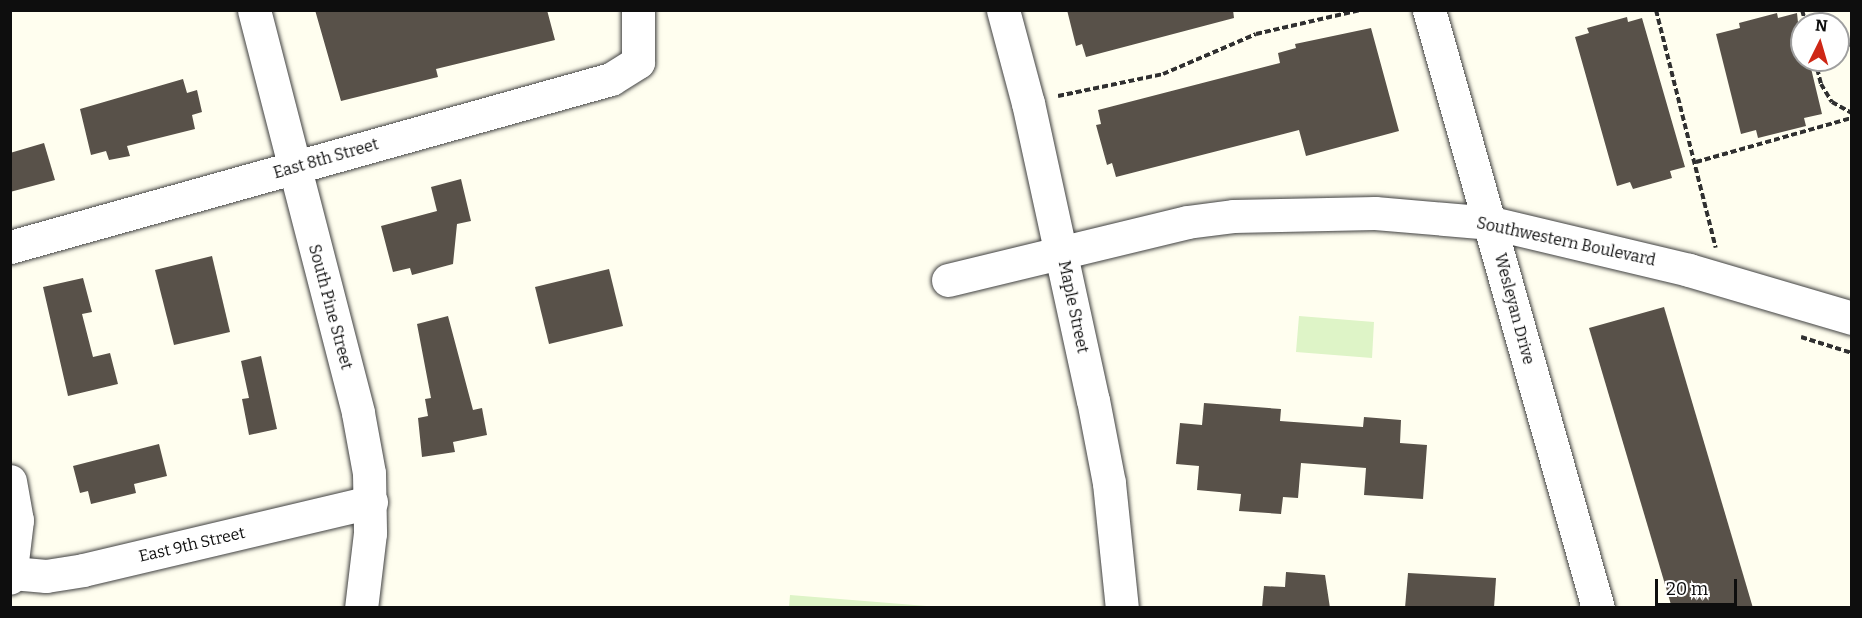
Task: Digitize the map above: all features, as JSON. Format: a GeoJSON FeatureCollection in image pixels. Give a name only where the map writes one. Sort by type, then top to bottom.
{"type":"FeatureCollection","features":[{"type":"Feature","properties":{"kind":"street","name":"South Pine Street"},"geometry":{"type":"LineString","coordinates":[[254,10],[292,168],[358,413],[371,502],[361,608]]}},
{"type":"Feature","properties":{"kind":"street","name":"East 8th Street"},"geometry":{"type":"LineString","coordinates":[[10,247],[611,79],[638,62],[638,10]]}},
{"type":"Feature","properties":{"kind":"street","name":"Maple Street"},"geometry":{"type":"LineString","coordinates":[[1003,10],[1028,103],[1061,250],[1109,483],[1122,608]]}},
{"type":"Feature","properties":{"kind":"street","name":"Wesleyan Drive"},"geometry":{"type":"LineString","coordinates":[[1429,10],[1598,608]]}},
{"type":"Feature","properties":{"kind":"street","name":"Southwestern Boulevard"},"geometry":{"type":"LineString","coordinates":[[948,280],[1061,250],[1233,216],[1375,213],[1491,223],[1723,279],[1851,318]]}},
{"type":"Feature","properties":{"kind":"street"},"geometry":{"type":"LineString","coordinates":[[10,481],[17,519],[11,576]]}},
{"type":"Feature","properties":{"kind":"street","name":"East 9th Street"},"geometry":{"type":"LineString","coordinates":[[11,576],[46,576],[83,570],[371,502]]}},
{"type":"Feature","properties":{"kind":"path"},"geometry":{"type":"LineString","coordinates":[[1028,103],[1163,74],[1256,34],[1360,10]]}},
{"type":"Feature","properties":{"kind":"path"},"geometry":{"type":"LineString","coordinates":[[1656,10],[1696,162],[1723,279]]}},
{"type":"Feature","properties":{"kind":"path"},"geometry":{"type":"LineString","coordinates":[[1818,72],[1821,84],[1832,102],[1851,113]]}},
{"type":"Feature","properties":{"kind":"path"},"geometry":{"type":"LineString","coordinates":[[1696,162],[1851,118]]}},
{"type":"Feature","properties":{"kind":"path"},"geometry":{"type":"LineString","coordinates":[[1795,336],[1851,353]]}},
{"type":"Feature","properties":{"kind":"green space"},"geometry":{"type":"Polygon","coordinates":[[[1299,316],[1374,322],[1372,358],[1296,352],[1299,316]]]}},
{"type":"Feature","properties":{"kind":"green space"},"geometry":{"type":"Polygon","coordinates":[[[790,595],[939,607],[789,607],[790,595]]]}},
{"type":"Feature","properties":{"kind":"building"},"geometry":{"type":"Polygon","coordinates":[[[315,10],[547,10],[555,40],[436,69],[438,77],[341,101],[315,10]]]}},
{"type":"Feature","properties":{"kind":"building"},"geometry":{"type":"Polygon","coordinates":[[[1067,10],[1233,10],[1234,18],[1086,57],[1082,44],[1076,46],[1067,10]]]}},
{"type":"Feature","properties":{"kind":"building"},"geometry":{"type":"Polygon","coordinates":[[[1777,13],[1778,18],[1790,15],[1790,72],[1812,72],[1822,114],[1804,118],[1806,126],[1758,138],[1756,130],[1741,134],[1716,34],[1740,28],[1739,23],[1777,13]]]}},
{"type":"Feature","properties":{"kind":"building"},"geometry":{"type":"Polygon","coordinates":[[[1627,17],[1628,22],[1642,18],[1685,167],[1670,171],[1672,178],[1633,189],[1630,182],[1617,186],[1575,37],[1589,33],[1587,28],[1627,17]]]}},
{"type":"Feature","properties":{"kind":"building"},"geometry":{"type":"Polygon","coordinates":[[[1371,28],[1399,131],[1306,156],[1299,130],[1116,177],[1112,163],[1107,165],[1096,125],[1101,124],[1098,110],[1280,63],[1278,53],[1296,48],[1295,44],[1371,28]]]}},
{"type":"Feature","properties":{"kind":"building"},"geometry":{"type":"Polygon","coordinates":[[[183,79],[187,93],[197,90],[202,112],[192,115],[195,129],[127,146],[130,156],[109,160],[106,151],[91,155],[80,109],[183,79]]]}},
{"type":"Feature","properties":{"kind":"building"},"geometry":{"type":"Polygon","coordinates":[[[44,143],[55,180],[10,192],[10,153],[44,143]]]}},
{"type":"Feature","properties":{"kind":"building"},"geometry":{"type":"Polygon","coordinates":[[[461,179],[471,221],[457,224],[453,264],[412,275],[410,268],[393,272],[381,226],[437,211],[431,187],[461,179]]]}},
{"type":"Feature","properties":{"kind":"building"},"geometry":{"type":"Polygon","coordinates":[[[212,256],[230,332],[174,345],[155,270],[212,256]]]}},
{"type":"Feature","properties":{"kind":"building"},"geometry":{"type":"Polygon","coordinates":[[[609,269],[623,326],[549,344],[535,287],[609,269]]]}},
{"type":"Feature","properties":{"kind":"building"},"geometry":{"type":"Polygon","coordinates":[[[83,278],[92,312],[82,314],[93,357],[110,353],[118,384],[68,396],[43,287],[83,278]]]}},
{"type":"Feature","properties":{"kind":"building"},"geometry":{"type":"Polygon","coordinates":[[[1664,307],[1753,608],[1672,608],[1589,328],[1664,307]]]}},
{"type":"Feature","properties":{"kind":"building"},"geometry":{"type":"Polygon","coordinates":[[[448,316],[473,410],[482,408],[487,435],[453,442],[455,452],[422,457],[418,418],[428,416],[425,399],[431,398],[417,324],[448,316]]]}},
{"type":"Feature","properties":{"kind":"building"},"geometry":{"type":"Polygon","coordinates":[[[261,356],[277,429],[249,435],[242,399],[249,398],[241,361],[261,356]]]}},
{"type":"Feature","properties":{"kind":"building"},"geometry":{"type":"Polygon","coordinates":[[[1204,403],[1281,409],[1280,421],[1363,427],[1364,417],[1401,420],[1400,443],[1427,445],[1423,499],[1364,495],[1366,468],[1301,463],[1298,498],[1283,497],[1281,514],[1239,511],[1241,494],[1197,490],[1199,466],[1176,464],[1180,423],[1202,425],[1204,403]]]}},
{"type":"Feature","properties":{"kind":"building"},"geometry":{"type":"Polygon","coordinates":[[[159,444],[167,476],[134,484],[136,493],[91,504],[88,491],[80,493],[73,466],[159,444]]]}},
{"type":"Feature","properties":{"kind":"building"},"geometry":{"type":"Polygon","coordinates":[[[1286,572],[1325,575],[1330,608],[1262,608],[1264,586],[1285,587],[1286,572]]]}},
{"type":"Feature","properties":{"kind":"building"},"geometry":{"type":"Polygon","coordinates":[[[1408,573],[1496,578],[1494,608],[1405,608],[1408,573]]]}}]}
